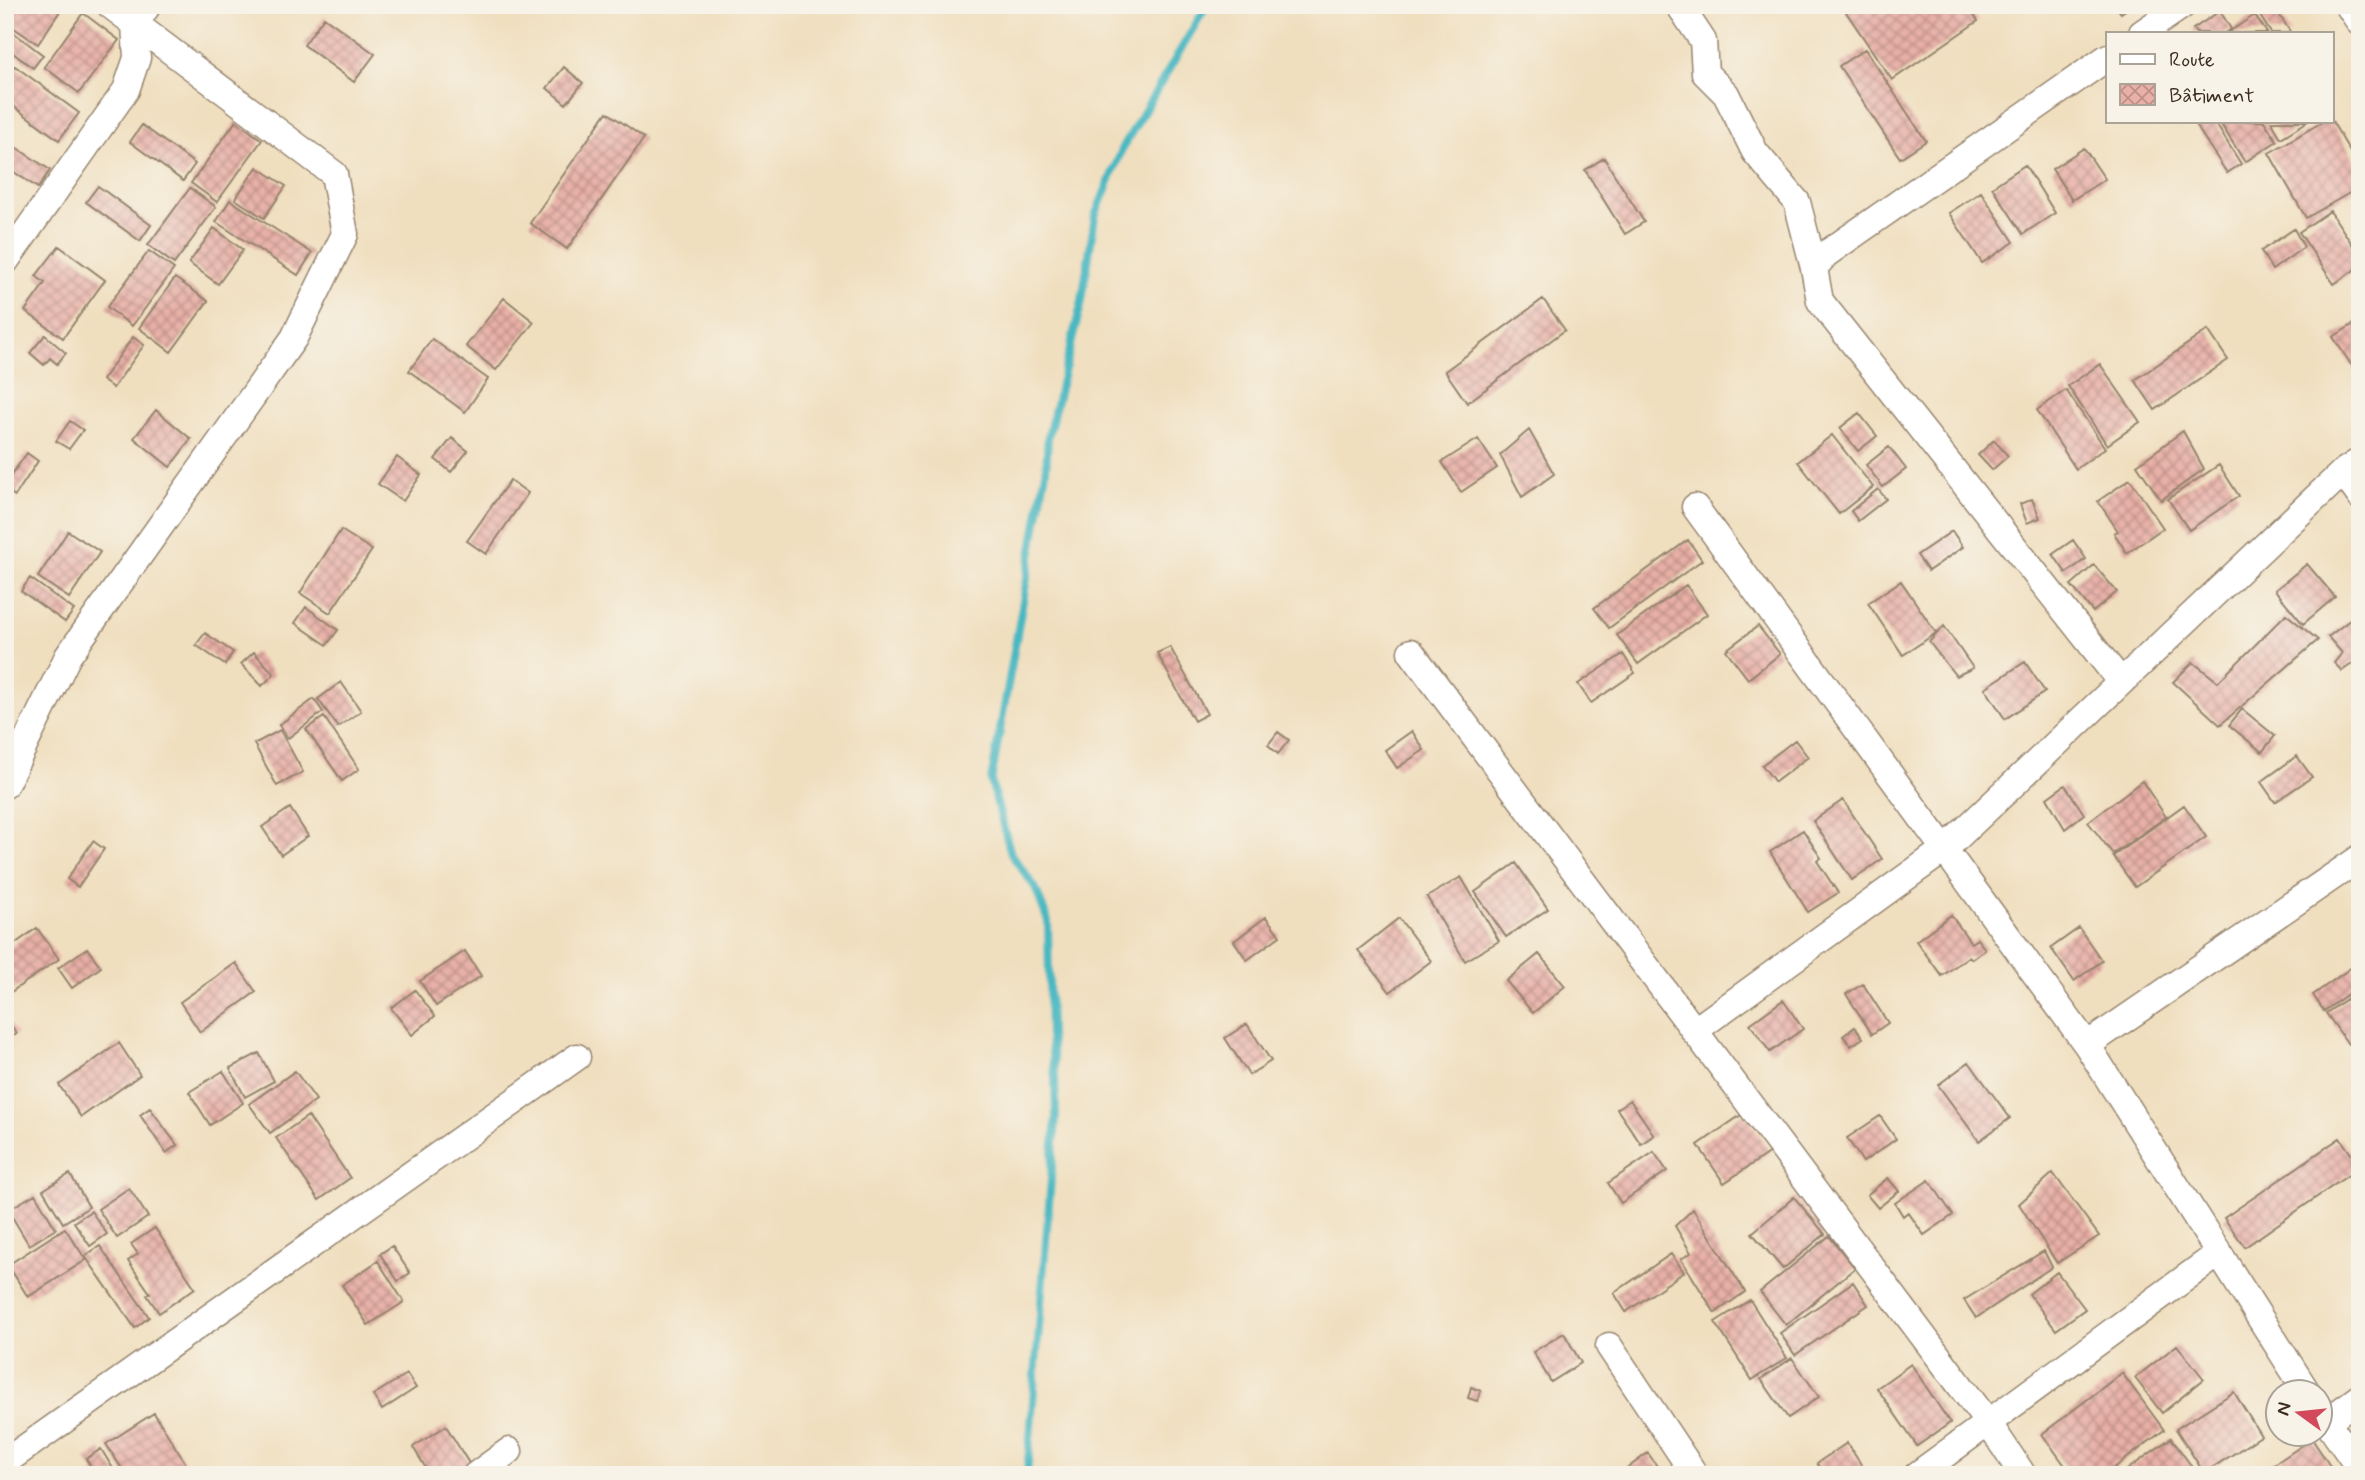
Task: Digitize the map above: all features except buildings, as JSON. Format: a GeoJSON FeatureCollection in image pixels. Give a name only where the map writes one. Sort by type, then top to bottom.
{"type":"FeatureCollection","features":[{"type":"Feature","properties":{"kind":"street"},"geometry":{"type":"LineString","coordinates":[[5,785],[68,656],[294,338],[345,234],[334,174],[142,15],[110,5]]}},
{"type":"Feature","properties":{"kind":"street"},"geometry":{"type":"LineString","coordinates":[[1679,5],[1703,41],[1705,73],[1726,94],[1755,152],[1797,202],[1820,301],[2121,682]]}},
{"type":"Feature","properties":{"kind":"street"},"geometry":{"type":"LineString","coordinates":[[2143,32],[2183,5]]}},
{"type":"Feature","properties":{"kind":"street"},"geometry":{"type":"LineString","coordinates":[[2348,5],[2360,23]]}},
{"type":"Feature","properties":{"kind":"street"},"geometry":{"type":"LineString","coordinates":[[5,262],[126,90],[137,58],[142,15]]}},
{"type":"Feature","properties":{"kind":"street"},"geometry":{"type":"LineString","coordinates":[[1814,268],[1826,254],[2106,58]]}},
{"type":"Feature","properties":{"kind":"street"},"geometry":{"type":"LineString","coordinates":[[1694,1031],[1945,849],[2351,467],[2360,496]]}},
{"type":"Feature","properties":{"kind":"street"},"geometry":{"type":"LineString","coordinates":[[1695,507],[2087,1045],[2298,1378]]}},
{"type":"Feature","properties":{"kind":"street"},"geometry":{"type":"LineString","coordinates":[[1411,652],[1989,1424],[2023,1475]]}},
{"type":"Feature","properties":{"kind":"street"},"geometry":{"type":"LineString","coordinates":[[2087,1045],[2360,858]]}},
{"type":"Feature","properties":{"kind":"street"},"geometry":{"type":"LineString","coordinates":[[5,1462],[576,1057]]}},
{"type":"Feature","properties":{"kind":"street"},"geometry":{"type":"LineString","coordinates":[[1917,1475],[2218,1254]]}},
{"type":"Feature","properties":{"kind":"street"},"geometry":{"type":"LineString","coordinates":[[1609,1346],[1695,1475]]}},
{"type":"Feature","properties":{"kind":"street"},"geometry":{"type":"LineString","coordinates":[[2334,1411],[2360,1397]]}},
{"type":"Feature","properties":{"kind":"street"},"geometry":{"type":"LineString","coordinates":[[2334,1432],[2360,1469]]}},
{"type":"Feature","properties":{"kind":"street"},"geometry":{"type":"LineString","coordinates":[[476,1475],[509,1451]]}},
{"type":"Feature","properties":{"kind":"waterway"},"geometry":{"type":"LineString","coordinates":[[1027,1475],[1056,1118],[1050,1035],[1048,921],[1035,887],[1011,854],[991,781],[1046,471],[1048,436],[1082,301],[1095,216],[1123,147],[1207,5]]}}]}
